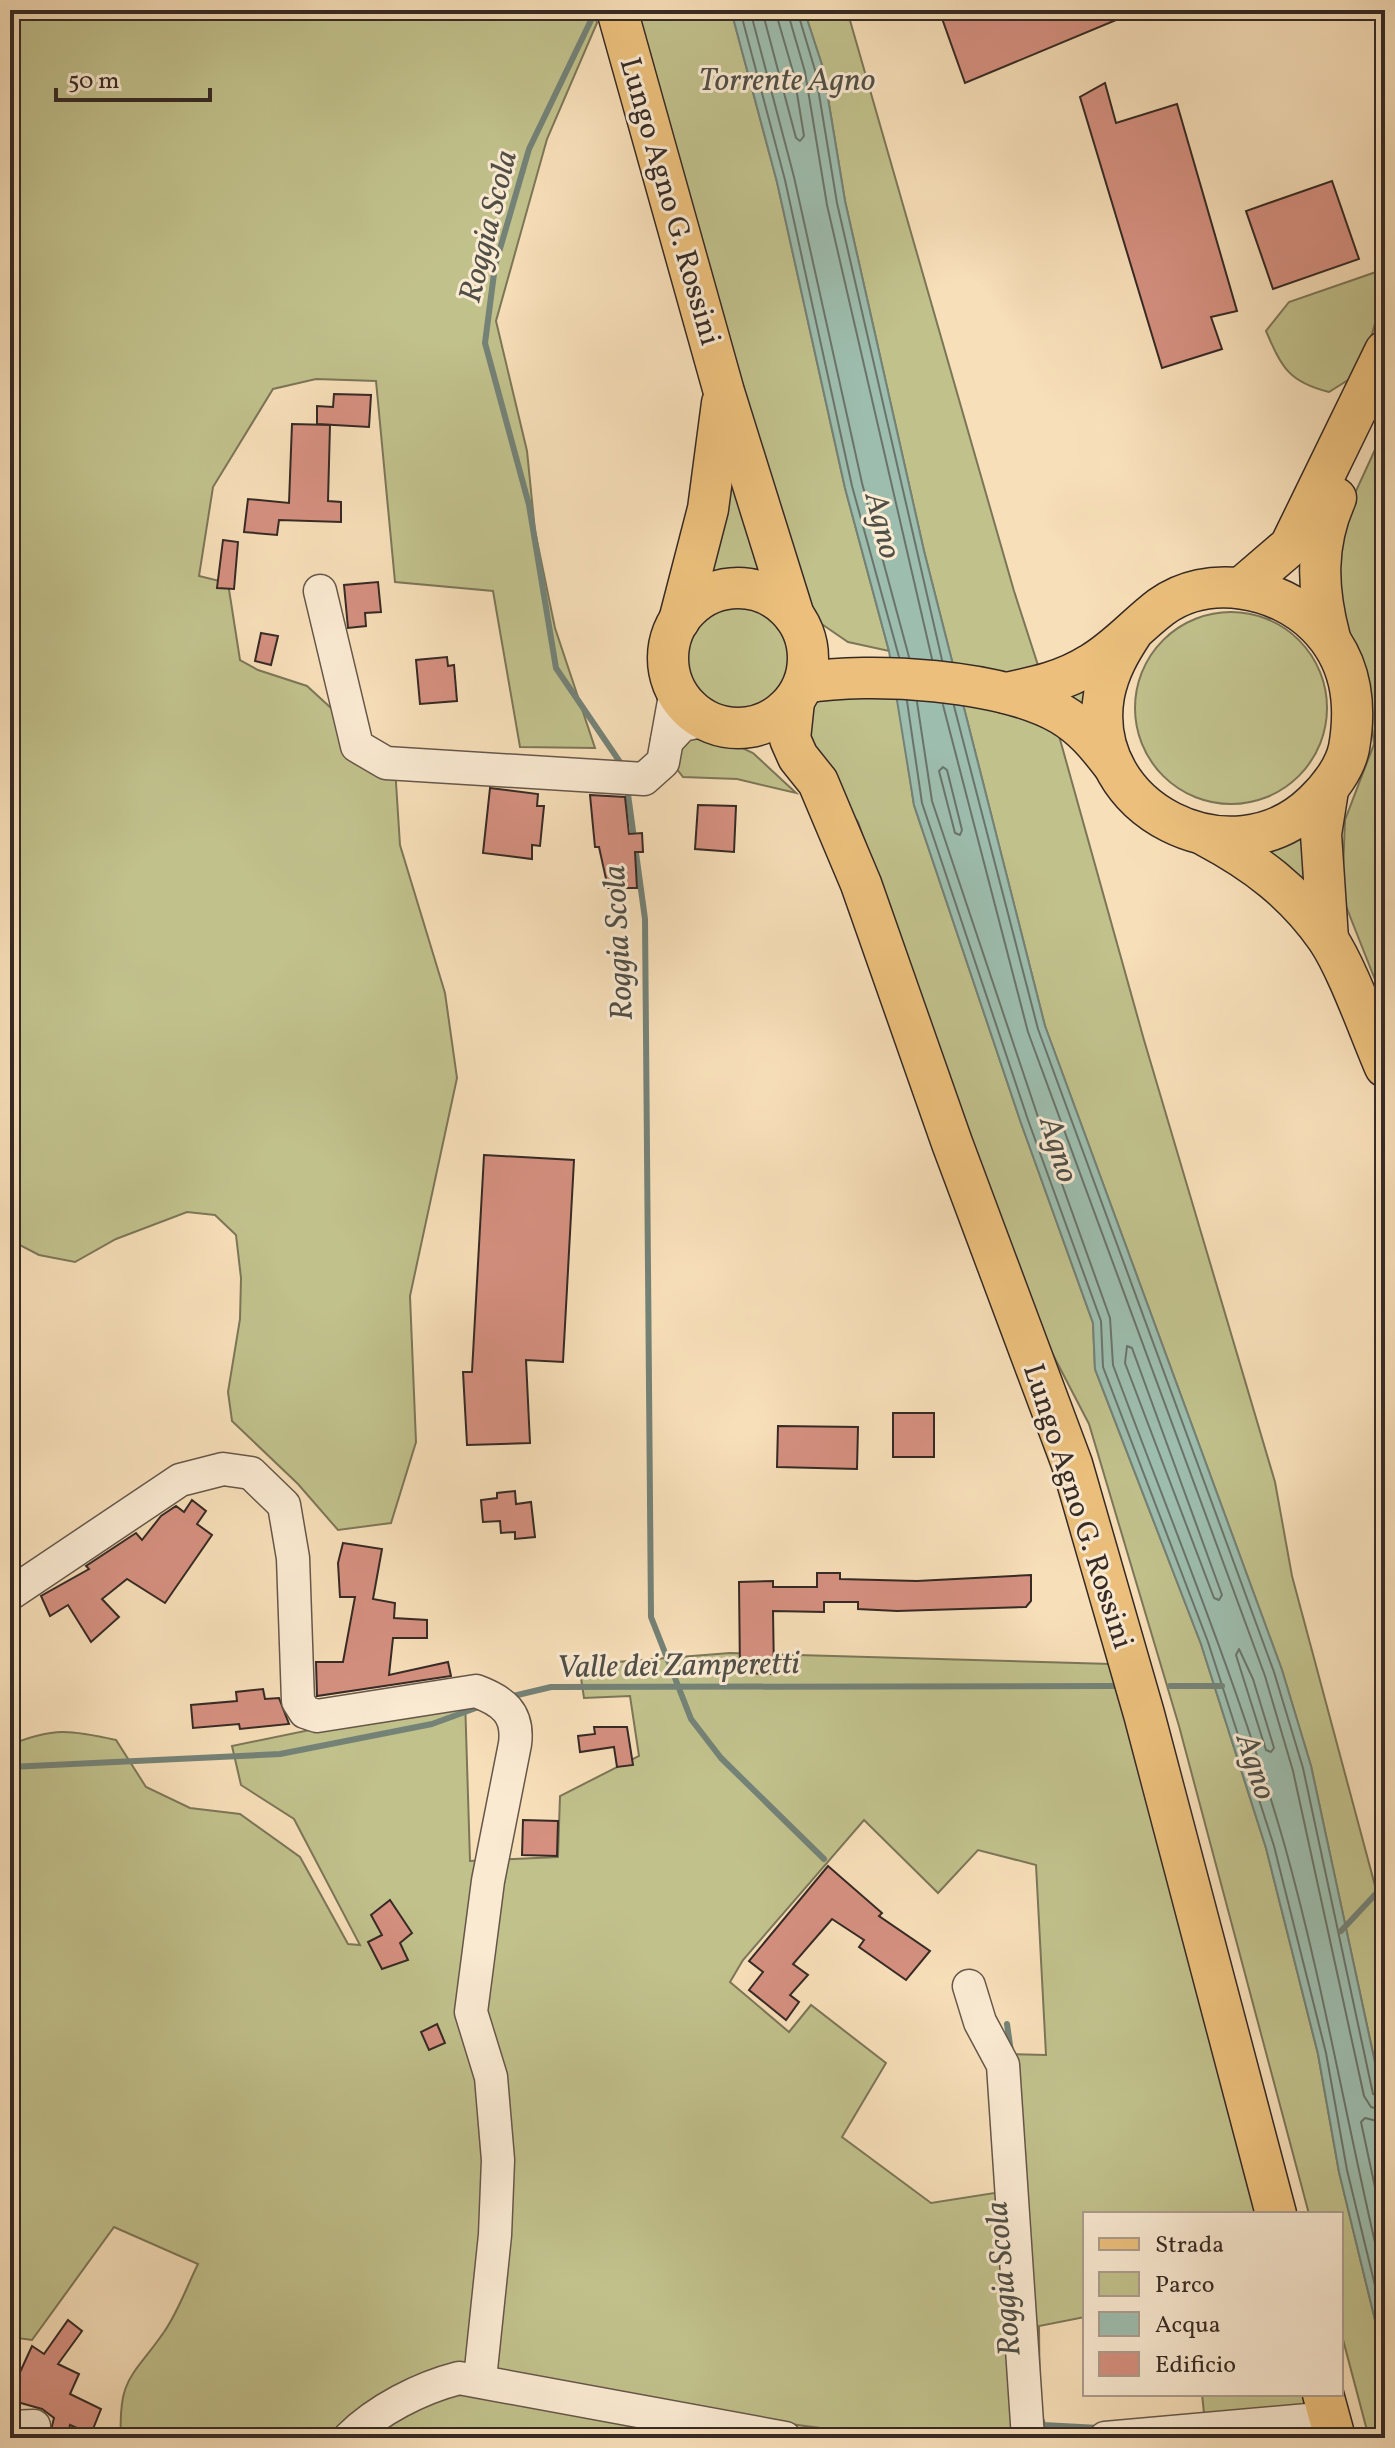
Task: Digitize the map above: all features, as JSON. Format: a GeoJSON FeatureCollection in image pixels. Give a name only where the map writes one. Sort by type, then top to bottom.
{"type":"FeatureCollection","features":[{"type":"Feature","properties":{"kind":"main road","name":"Lungo Agno G. Rossini"},"geometry":{"type":"LineString","coordinates":[[617,10],[724,392],[808,650],[790,739],[798,757],[818,782],[863,890],[952,1143],[1072,1464],[1144,1714],[1275,2212]]}},
{"type":"Feature","properties":{"kind":"main road"},"geometry":{"type":"LineString","coordinates":[[1241,588],[1290,546],[1385,351]]}},
{"type":"Feature","properties":{"kind":"main road"},"geometry":{"type":"LineString","coordinates":[[1206,836],[1240,838],[1273,830],[1304,814],[1328,790],[1347,754],[1354,715],[1348,674],[1330,638],[1319,599],[1322,541],[1328,515],[1385,390]]}},
{"type":"Feature","properties":{"kind":"main road","name":"Lungo Agno G. Rossini"},"geometry":{"type":"LineString","coordinates":[[724,392],[708,509],[679,621],[670,643],[669,667],[676,690],[691,709],[724,724],[831,813]]}},
{"type":"Feature","properties":{"kind":"main road"},"geometry":{"type":"LineString","coordinates":[[679,621],[694,603],[714,592],[736,588],[759,591],[779,602],[841,666],[1006,693],[1059,713],[1089,734],[1139,801],[1170,824],[1206,836],[1248,858],[1286,889],[1328,939],[1385,1067]]}},
{"type":"Feature","properties":{"kind":"main road"},"geometry":{"type":"LineString","coordinates":[[1006,693],[1055,683],[1074,674],[1164,605],[1202,590],[1241,588],[1275,596],[1305,613],[1330,638]]}},
{"type":"Feature","properties":{"kind":"main road"},"geometry":{"type":"LineString","coordinates":[[1117,771],[1105,735],[1104,698],[1114,661],[1134,630]]}},
{"type":"Feature","properties":{"kind":"main road"},"geometry":{"type":"LineString","coordinates":[[724,724],[762,724],[799,692],[841,666]]}},
{"type":"Feature","properties":{"kind":"main road"},"geometry":{"type":"LineString","coordinates":[[1328,790],[1321,834],[1328,939]]}},
{"type":"Feature","properties":{"kind":"street"},"geometry":{"type":"LineString","coordinates":[[320,591],[357,746],[386,763],[644,779],[663,762],[676,690]]}},
{"type":"Feature","properties":{"kind":"street"},"geometry":{"type":"LineString","coordinates":[[667,741],[682,725],[724,724]]}},
{"type":"Feature","properties":{"kind":"street"},"geometry":{"type":"LineString","coordinates":[[10,1594],[180,1480],[223,1469],[251,1473],[284,1505],[293,1558],[298,1701],[305,1712],[317,1716],[476,1691],[498,1699],[512,1714],[517,1727],[515,1744],[488,1881],[471,2012],[491,2077],[498,2160],[495,2235],[480,2379]]}},
{"type":"Feature","properties":{"kind":"street"},"geometry":{"type":"LineString","coordinates":[[969,1986],[980,2022],[1003,2065],[1028,2438]]}},
{"type":"Feature","properties":{"kind":"street"},"geometry":{"type":"LineString","coordinates":[[349,2438],[365,2421],[438,2383],[459,2378],[480,2379],[785,2438]]}},
{"type":"Feature","properties":{"kind":"street"},"geometry":{"type":"LineString","coordinates":[[1105,2438],[1329,2417]]}},
{"type":"Feature","properties":{"kind":"green space"},"geometry":{"type":"Polygon","coordinates":[[[10,10],[594,10],[597,23],[547,139],[496,321],[527,451],[535,531],[555,628],[595,748],[520,747],[493,591],[395,582],[376,381],[316,379],[273,389],[213,487],[199,576],[228,583],[240,660],[258,670],[307,686],[395,767],[400,845],[445,993],[457,1078],[410,1296],[416,1442],[391,1523],[338,1530],[298,1484],[232,1421],[228,1392],[240,1319],[241,1278],[236,1235],[215,1215],[187,1212],[116,1239],[75,1262],[39,1255],[10,1240],[10,10]]]}},
{"type":"Feature","properties":{"kind":"green space"},"geometry":{"type":"Polygon","coordinates":[[[637,10],[731,10],[777,182],[845,488],[889,651],[848,642],[807,614],[637,10]]]}},
{"type":"Feature","properties":{"kind":"green space"},"geometry":{"type":"Polygon","coordinates":[[[804,10],[847,10],[1014,591],[1046,690],[1096,671],[1093,719],[1049,700],[1144,1040],[1275,1482],[1292,1576],[1385,1923],[1385,2109],[1311,1766],[1282,1670],[1045,1026],[924,551],[845,201],[823,68],[804,10]]]}},
{"type":"Feature","properties":{"kind":"green space"},"geometry":{"type":"Polygon","coordinates":[[[1379,271],[1380,306],[1368,348],[1356,375],[1329,392],[1315,388],[1288,372],[1266,331],[1289,302],[1379,271]]]}},
{"type":"Feature","properties":{"kind":"green space"},"geometry":{"type":"Polygon","coordinates":[[[730,427],[773,581],[734,574],[700,582],[730,427]]]}},
{"type":"Feature","properties":{"kind":"green space"},"geometry":{"type":"Polygon","coordinates":[[[1385,428],[1385,1005],[1342,896],[1345,820],[1374,744],[1366,677],[1346,632],[1335,577],[1338,530],[1385,428]]]}},
{"type":"Feature","properties":{"kind":"green space"},"geometry":{"type":"Polygon","coordinates":[[[738,607],[758,611],[775,622],[786,639],[790,659],[786,679],[775,696],[758,707],[738,711],[718,707],[701,696],[690,679],[686,659],[690,639],[701,622],[718,611],[738,607]]]}},
{"type":"Feature","properties":{"kind":"green space"},"geometry":{"type":"Polygon","coordinates":[[[1231,612],[1268,619],[1299,640],[1320,671],[1327,708],[1320,745],[1299,776],[1268,797],[1231,804],[1194,797],[1163,776],[1142,745],[1135,708],[1142,671],[1163,640],[1194,619],[1231,612]]]}},
{"type":"Feature","properties":{"kind":"green space"},"geometry":{"type":"Polygon","coordinates":[[[815,693],[897,693],[914,805],[1021,1123],[1093,1323],[1095,1369],[1201,1644],[1266,1848],[1318,2054],[1339,2172],[1385,2361],[1385,2438],[1369,2438],[1343,2340],[1343,2212],[1308,2212],[1179,1726],[1089,1424],[1036,1322],[858,822],[805,748],[815,693]]]}},
{"type":"Feature","properties":{"kind":"green space"},"geometry":{"type":"Polygon","coordinates":[[[709,732],[753,753],[796,793],[737,779],[683,777],[673,764],[680,738],[709,732]]]}},
{"type":"Feature","properties":{"kind":"green space"},"geometry":{"type":"Polygon","coordinates":[[[1315,820],[1318,905],[1258,848],[1315,820]]]}},
{"type":"Feature","properties":{"kind":"green space"},"geometry":{"type":"Polygon","coordinates":[[[730,1653],[1111,1664],[1255,2212],[1083,2212],[1083,2317],[1039,2326],[1040,2426],[896,2438],[744,2418],[745,2438],[121,2438],[125,2390],[136,2369],[169,2324],[198,2264],[114,2227],[32,2340],[10,2337],[10,1745],[38,1735],[62,1732],[116,1740],[146,1787],[190,1808],[240,1814],[300,1857],[348,1944],[360,1945],[294,1819],[241,1785],[232,1746],[465,1698],[470,1861],[558,1857],[560,1796],[639,1756],[630,1696],[584,1698],[579,1665],[730,1653]],[[864,1820],[743,1960],[730,1982],[789,2032],[811,2005],[886,2063],[842,2137],[931,2203],[1014,2190],[1007,2054],[1046,2055],[1036,1865],[978,1850],[938,1893],[864,1820]]]}},
{"type":"Feature","properties":{"kind":"green space"},"geometry":{"type":"Polygon","coordinates":[[[1202,2396],[1305,2396],[1316,2438],[1160,2438],[1205,2423],[1202,2396]]]}},
{"type":"Feature","properties":{"kind":"water","name":"Torrente Agno"},"geometry":{"type":"Polygon","coordinates":[[[731,10],[804,10],[823,68],[845,201],[924,551],[1045,1026],[1282,1670],[1311,1766],[1385,2109],[1385,2361],[1339,2172],[1318,2054],[1266,1848],[1201,1644],[1095,1369],[1093,1323],[1021,1123],[914,805],[889,651],[845,488],[777,182],[731,10]]]}},
{"type":"Feature","properties":{"kind":"building"},"geometry":{"type":"Polygon","coordinates":[[[939,10],[1140,10],[965,83],[939,10]]]}},
{"type":"Feature","properties":{"kind":"building"},"geometry":{"type":"Polygon","coordinates":[[[1105,83],[1116,123],[1177,104],[1237,311],[1211,317],[1222,349],[1162,368],[1080,97],[1105,83]]]}},
{"type":"Feature","properties":{"kind":"building"},"geometry":{"type":"Polygon","coordinates":[[[1332,181],[1359,259],[1273,289],[1246,211],[1332,181]]]}},
{"type":"Feature","properties":{"kind":"building"},"geometry":{"type":"Polygon","coordinates":[[[334,394],[371,395],[369,427],[317,424],[317,406],[333,407],[334,394]]]}},
{"type":"Feature","properties":{"kind":"building"},"geometry":{"type":"Polygon","coordinates":[[[292,424],[330,425],[328,501],[341,502],[341,522],[279,520],[277,535],[244,532],[248,499],[289,503],[292,424]]]}},
{"type":"Feature","properties":{"kind":"building"},"geometry":{"type":"Polygon","coordinates":[[[223,540],[238,542],[234,589],[217,588],[223,540]]]}},
{"type":"Feature","properties":{"kind":"building"},"geometry":{"type":"Polygon","coordinates":[[[378,582],[381,612],[365,613],[366,626],[348,628],[344,585],[378,582]]]}},
{"type":"Feature","properties":{"kind":"building"},"geometry":{"type":"Polygon","coordinates":[[[261,633],[278,636],[271,665],[255,661],[261,633]]]}},
{"type":"Feature","properties":{"kind":"building"},"geometry":{"type":"Polygon","coordinates":[[[447,657],[448,666],[454,665],[457,701],[420,704],[416,660],[447,657]]]}},
{"type":"Feature","properties":{"kind":"building"},"geometry":{"type":"Polygon","coordinates":[[[490,788],[538,794],[537,806],[544,806],[540,846],[532,845],[532,859],[483,853],[490,788]]]}},
{"type":"Feature","properties":{"kind":"building"},"geometry":{"type":"Polygon","coordinates":[[[590,795],[625,797],[629,834],[642,833],[643,852],[635,852],[637,888],[608,888],[599,847],[595,847],[590,795]]]}},
{"type":"Feature","properties":{"kind":"building"},"geometry":{"type":"Polygon","coordinates":[[[698,805],[736,806],[734,852],[695,849],[698,805]]]}},
{"type":"Feature","properties":{"kind":"building"},"geometry":{"type":"Polygon","coordinates":[[[484,1155],[574,1160],[563,1362],[526,1360],[530,1443],[467,1445],[463,1372],[472,1372],[484,1155]]]}},
{"type":"Feature","properties":{"kind":"building"},"geometry":{"type":"Polygon","coordinates":[[[893,1413],[934,1413],[934,1457],[893,1457],[893,1413]]]}},
{"type":"Feature","properties":{"kind":"building"},"geometry":{"type":"Polygon","coordinates":[[[778,1426],[858,1427],[857,1469],[777,1467],[778,1426]]]}},
{"type":"Feature","properties":{"kind":"building"},"geometry":{"type":"Polygon","coordinates":[[[515,1491],[516,1504],[531,1502],[535,1537],[515,1539],[515,1532],[501,1533],[500,1521],[483,1522],[481,1500],[497,1498],[497,1493],[515,1491]]]}},
{"type":"Feature","properties":{"kind":"building"},"geometry":{"type":"Polygon","coordinates":[[[192,1500],[206,1511],[197,1524],[212,1535],[165,1603],[127,1579],[102,1599],[119,1617],[91,1642],[68,1605],[50,1616],[41,1596],[89,1569],[86,1566],[136,1533],[142,1540],[161,1516],[176,1506],[184,1512],[192,1500]]]}},
{"type":"Feature","properties":{"kind":"building"},"geometry":{"type":"Polygon","coordinates":[[[343,1543],[382,1549],[373,1599],[395,1603],[394,1618],[427,1620],[427,1638],[393,1638],[389,1675],[448,1662],[451,1676],[317,1696],[316,1662],[343,1662],[355,1597],[340,1597],[338,1563],[343,1543]]]}},
{"type":"Feature","properties":{"kind":"building"},"geometry":{"type":"Polygon","coordinates":[[[817,1573],[840,1573],[840,1579],[917,1581],[1031,1575],[1031,1601],[1026,1607],[897,1611],[858,1609],[858,1602],[824,1602],[824,1612],[773,1611],[774,1674],[740,1673],[739,1582],[773,1581],[773,1587],[817,1587],[817,1573]]]}},
{"type":"Feature","properties":{"kind":"building"},"geometry":{"type":"Polygon","coordinates":[[[263,1689],[265,1699],[279,1698],[289,1724],[240,1729],[239,1724],[193,1728],[191,1705],[237,1701],[236,1692],[263,1689]]]}},
{"type":"Feature","properties":{"kind":"building"},"geometry":{"type":"Polygon","coordinates":[[[594,1727],[627,1727],[633,1765],[617,1767],[614,1747],[580,1752],[578,1736],[595,1734],[594,1727]]]}},
{"type":"Feature","properties":{"kind":"building"},"geometry":{"type":"Polygon","coordinates":[[[523,1820],[558,1821],[557,1856],[522,1855],[523,1820]]]}},
{"type":"Feature","properties":{"kind":"building"},"geometry":{"type":"Polygon","coordinates":[[[828,1866],[882,1913],[879,1916],[930,1951],[906,1980],[859,1947],[864,1940],[832,1919],[793,1964],[808,1975],[790,1995],[799,2002],[786,2020],[749,1990],[763,1972],[749,1961],[828,1866]]]}},
{"type":"Feature","properties":{"kind":"building"},"geometry":{"type":"Polygon","coordinates":[[[390,1900],[412,1933],[400,1943],[408,1960],[382,1969],[368,1942],[382,1935],[371,1915],[390,1900]]]}},
{"type":"Feature","properties":{"kind":"building"},"geometry":{"type":"Polygon","coordinates":[[[437,2024],[445,2043],[429,2050],[421,2032],[437,2024]]]}},
{"type":"Feature","properties":{"kind":"building"},"geometry":{"type":"Polygon","coordinates":[[[68,2320],[82,2331],[58,2364],[79,2374],[70,2394],[101,2409],[91,2434],[70,2425],[67,2438],[49,2438],[54,2418],[42,2409],[10,2400],[10,2394],[32,2346],[44,2354],[68,2320]]]}},
{"type":"Feature","properties":{"kind":"waterway","name":"Roggia Scola"},"geometry":{"type":"LineString","coordinates":[[594,14],[529,149],[495,266],[485,343],[529,505],[556,668],[624,768]]}},
{"type":"Feature","properties":{"kind":"waterway","name":"Roggia Scola"},"geometry":{"type":"LineString","coordinates":[[627,787],[645,919],[651,1617],[691,1719],[721,1758],[824,1859]]}},
{"type":"Feature","properties":{"kind":"waterway","name":"Valle dei Zamperetti"},"geometry":{"type":"LineString","coordinates":[[509,1697],[551,1687],[1115,1686]]}},
{"type":"Feature","properties":{"kind":"waterway","name":"Valle dei Zamperetti"},"geometry":{"type":"LineString","coordinates":[[1170,1686],[1222,1686]]}},
{"type":"Feature","properties":{"kind":"waterway","name":"Valle dei Zamperetti"},"geometry":{"type":"LineString","coordinates":[[10,1767],[280,1754],[432,1724],[484,1705]]}},
{"type":"Feature","properties":{"kind":"waterway"},"geometry":{"type":"LineString","coordinates":[[1341,1931],[1385,1884]]}},
{"type":"Feature","properties":{"kind":"waterway","name":"Roggia Scola"},"geometry":{"type":"LineString","coordinates":[[1007,2024],[1011,2052]]}},
{"type":"Feature","properties":{"kind":"waterway","name":"Roggia Scola"},"geometry":{"type":"LineString","coordinates":[[1042,2421],[1043,2425],[1099,2428]]}},
{"type":"Feature","properties":{"kind":"water label","name":"Agno"},"geometry":{"type":"Point","coordinates":[884,525]}},
{"type":"Feature","properties":{"kind":"water label","name":"Agno"},"geometry":{"type":"Point","coordinates":[1060,1149]}},
{"type":"Feature","properties":{"kind":"water label","name":"Agno"},"geometry":{"type":"Point","coordinates":[1257,1766]}}]}
